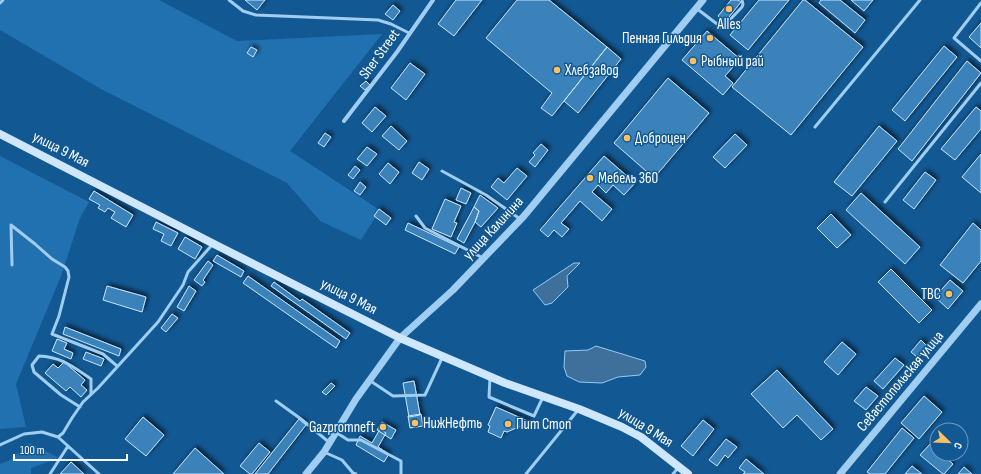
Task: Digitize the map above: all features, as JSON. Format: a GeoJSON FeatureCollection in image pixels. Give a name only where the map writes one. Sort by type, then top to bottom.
{"type":"FeatureCollection","features":[{"type":"Feature","properties":{"kind":"main road","name":"улица 9 Мая"},"geometry":{"type":"LineString","coordinates":[[0,134],[400,338],[490,377],[606,419],[641,437],[688,474]]}},
{"type":"Feature","properties":{"kind":"street","name":"Sher Street"},"geometry":{"type":"LineString","coordinates":[[344,121],[397,52],[433,0]]}},
{"type":"Feature","properties":{"kind":"street","name":"улица Калинина"},"geometry":{"type":"LineString","coordinates":[[306,474],[324,452],[356,399],[400,338],[453,290],[520,219],[703,0]]}},
{"type":"Feature","properties":{"kind":"street","name":"Севастопольская улица"},"geometry":{"type":"LineString","coordinates":[[840,474],[981,304]]}},
{"type":"Feature","properties":{"kind":"lane"},"geometry":{"type":"LineString","coordinates":[[0,4],[3,0]]}},
{"type":"Feature","properties":{"kind":"lane"},"geometry":{"type":"LineString","coordinates":[[229,0],[243,11],[256,16],[378,20],[391,24],[409,33]]}},
{"type":"Feature","properties":{"kind":"lane"},"geometry":{"type":"LineString","coordinates":[[696,8],[723,27],[742,7],[742,0]]}},
{"type":"Feature","properties":{"kind":"lane"},"geometry":{"type":"LineString","coordinates":[[815,127],[919,1]]}},
{"type":"Feature","properties":{"kind":"lane"},"geometry":{"type":"LineString","coordinates":[[981,3],[954,38],[981,61]]}},
{"type":"Feature","properties":{"kind":"lane"},"geometry":{"type":"LineString","coordinates":[[885,202],[981,83]]}},
{"type":"Feature","properties":{"kind":"lane"},"geometry":{"type":"LineString","coordinates":[[442,171],[486,195],[520,219]]}},
{"type":"Feature","properties":{"kind":"lane"},"geometry":{"type":"LineString","coordinates":[[416,216],[425,228],[483,258]]}},
{"type":"Feature","properties":{"kind":"lane"},"geometry":{"type":"LineString","coordinates":[[12,265],[11,225],[52,259],[65,267],[68,271],[69,277],[59,316],[52,334],[103,354],[117,366]]}},
{"type":"Feature","properties":{"kind":"lane"},"geometry":{"type":"LineString","coordinates":[[58,437],[63,433],[80,407],[91,394],[158,322],[183,285],[188,272],[214,244]]}},
{"type":"Feature","properties":{"kind":"lane"},"geometry":{"type":"LineString","coordinates":[[80,407],[61,395],[34,372],[32,366],[39,356],[65,361],[91,379],[91,394]]}},
{"type":"Feature","properties":{"kind":"lane"},"geometry":{"type":"LineString","coordinates":[[369,380],[393,396],[425,395],[443,357]]}},
{"type":"Feature","properties":{"kind":"lane"},"geometry":{"type":"LineString","coordinates":[[490,377],[489,397],[534,416],[543,397]]}},
{"type":"Feature","properties":{"kind":"lane"},"geometry":{"type":"LineString","coordinates":[[276,401],[330,443]]}},
{"type":"Feature","properties":{"kind":"lane"},"geometry":{"type":"LineString","coordinates":[[526,474],[579,409]]}},
{"type":"Feature","properties":{"kind":"lane"},"geometry":{"type":"LineString","coordinates":[[0,445],[24,434],[42,432],[58,437],[99,474]]}},
{"type":"Feature","properties":{"kind":"lane"},"geometry":{"type":"LineString","coordinates":[[336,432],[348,440],[361,440],[401,461],[401,474]]}},
{"type":"Feature","properties":{"kind":"lane"},"geometry":{"type":"LineString","coordinates":[[50,474],[68,446]]}},
{"type":"Feature","properties":{"kind":"lane"},"geometry":{"type":"LineString","coordinates":[[324,452],[342,460],[352,473],[356,474]]}},
{"type":"Feature","properties":{"kind":"lane"},"geometry":{"type":"LineString","coordinates":[[673,474],[679,467]]}},
{"type":"Feature","properties":{"kind":"shaded area"},"geometry":{"type":"Polygon","coordinates":[[[0,0],[159,0],[237,41],[382,34],[290,151],[380,210],[361,240],[320,221],[287,183],[101,89],[0,30],[0,0]]]}},
{"type":"Feature","properties":{"kind":"shaded area"},"geometry":{"type":"Polygon","coordinates":[[[0,156],[89,202],[80,218],[61,276],[16,384],[26,427],[0,429],[0,156]]]}},
{"type":"Feature","properties":{"kind":"shaded area"},"geometry":{"type":"Polygon","coordinates":[[[574,263],[580,263],[567,276],[568,287],[552,303],[545,305],[533,290],[574,263]]]}},
{"type":"Feature","properties":{"kind":"shaded area"},"geometry":{"type":"Polygon","coordinates":[[[596,346],[645,361],[646,367],[640,375],[618,377],[602,383],[579,382],[567,376],[564,367],[565,351],[588,350],[596,346]]]}},
{"type":"Feature","properties":{"kind":"shaded area"},"geometry":{"type":"Polygon","coordinates":[[[30,443],[59,458],[31,468],[31,474],[0,474],[0,464],[10,460],[30,443]]]}},
{"type":"Feature","properties":{"kind":"building"},"geometry":{"type":"Polygon","coordinates":[[[245,0],[265,0],[257,10],[245,0]]]}},
{"type":"Feature","properties":{"kind":"building"},"geometry":{"type":"Polygon","coordinates":[[[456,0],[482,0],[454,36],[438,24],[456,0]]]}},
{"type":"Feature","properties":{"kind":"building","name":"Хлебзавод"},"geometry":{"type":"Polygon","coordinates":[[[517,0],[549,0],[607,47],[552,116],[541,108],[552,93],[486,38],[517,0]]]}},
{"type":"Feature","properties":{"kind":"building","name":"Alles"},"geometry":{"type":"Polygon","coordinates":[[[731,0],[738,0],[741,2],[725,22],[718,16],[731,0]]]}},
{"type":"Feature","properties":{"kind":"building"},"geometry":{"type":"Polygon","coordinates":[[[759,0],[789,0],[748,50],[730,35],[759,0]]]}},
{"type":"Feature","properties":{"kind":"building"},"geometry":{"type":"Polygon","coordinates":[[[803,0],[805,0],[863,47],[791,135],[732,87],[803,0]]]}},
{"type":"Feature","properties":{"kind":"building"},"geometry":{"type":"Polygon","coordinates":[[[821,0],[840,0],[865,20],[855,33],[819,3],[821,0]]]}},
{"type":"Feature","properties":{"kind":"building"},"geometry":{"type":"Polygon","coordinates":[[[851,0],[873,0],[864,11],[851,0]]]}},
{"type":"Feature","properties":{"kind":"building"},"geometry":{"type":"Polygon","coordinates":[[[393,5],[400,11],[393,20],[385,14],[393,5]]]}},
{"type":"Feature","properties":{"kind":"building"},"geometry":{"type":"Polygon","coordinates":[[[981,23],[981,48],[969,37],[981,23]]]}},
{"type":"Feature","properties":{"kind":"building"},"geometry":{"type":"Polygon","coordinates":[[[707,31],[740,59],[725,76],[733,83],[723,95],[682,60],[707,31]]]}},
{"type":"Feature","properties":{"kind":"building"},"geometry":{"type":"Polygon","coordinates":[[[944,46],[957,57],[905,121],[892,110],[944,46]]]}},
{"type":"Feature","properties":{"kind":"building"},"geometry":{"type":"Polygon","coordinates":[[[251,47],[257,50],[253,57],[247,53],[251,47]]]}},
{"type":"Feature","properties":{"kind":"building"},"geometry":{"type":"Polygon","coordinates":[[[607,47],[621,59],[578,113],[564,101],[607,47]]]}},
{"type":"Feature","properties":{"kind":"building"},"geometry":{"type":"Polygon","coordinates":[[[967,61],[981,73],[912,161],[898,149],[967,61]]]}},
{"type":"Feature","properties":{"kind":"building"},"geometry":{"type":"Polygon","coordinates":[[[410,63],[425,74],[406,100],[391,88],[410,63]]]}},
{"type":"Feature","properties":{"kind":"building"},"geometry":{"type":"Polygon","coordinates":[[[668,78],[709,113],[654,178],[614,143],[668,78]]]}},
{"type":"Feature","properties":{"kind":"building"},"geometry":{"type":"Polygon","coordinates":[[[366,81],[370,85],[365,90],[360,86],[366,81]]]}},
{"type":"Feature","properties":{"kind":"building"},"geometry":{"type":"Polygon","coordinates":[[[375,107],[386,116],[372,132],[362,123],[375,107]]]}},
{"type":"Feature","properties":{"kind":"building"},"geometry":{"type":"Polygon","coordinates":[[[976,107],[981,111],[981,129],[955,160],[941,149],[976,107]]]}},
{"type":"Feature","properties":{"kind":"building"},"geometry":{"type":"Polygon","coordinates":[[[391,126],[407,141],[399,150],[382,136],[391,126]]]}},
{"type":"Feature","properties":{"kind":"building"},"geometry":{"type":"Polygon","coordinates":[[[879,126],[897,141],[852,196],[834,182],[879,126]]]}},
{"type":"Feature","properties":{"kind":"building"},"geometry":{"type":"Polygon","coordinates":[[[325,133],[331,137],[324,147],[318,143],[325,133]]]}},
{"type":"Feature","properties":{"kind":"building"},"geometry":{"type":"Polygon","coordinates":[[[735,134],[747,145],[725,168],[713,157],[735,134]]]}},
{"type":"Feature","properties":{"kind":"building"},"geometry":{"type":"Polygon","coordinates":[[[541,144],[548,150],[535,167],[529,162],[535,155],[533,153],[541,144]]]}},
{"type":"Feature","properties":{"kind":"building"},"geometry":{"type":"Polygon","coordinates":[[[367,147],[377,154],[367,166],[357,159],[367,147]]]}},
{"type":"Feature","properties":{"kind":"building"},"geometry":{"type":"Polygon","coordinates":[[[981,154],[981,193],[962,177],[981,154]]]}},
{"type":"Feature","properties":{"kind":"building"},"geometry":{"type":"Polygon","coordinates":[[[604,156],[635,183],[624,195],[613,185],[606,193],[598,185],[592,192],[612,209],[602,221],[580,201],[561,223],[569,229],[562,237],[554,230],[548,237],[540,230],[604,156]]]}},
{"type":"Feature","properties":{"kind":"building"},"geometry":{"type":"Polygon","coordinates":[[[419,162],[429,169],[422,180],[412,173],[419,162]]]}},
{"type":"Feature","properties":{"kind":"building"},"geometry":{"type":"Polygon","coordinates":[[[388,163],[399,172],[390,184],[379,174],[388,163]]]}},
{"type":"Feature","properties":{"kind":"building"},"geometry":{"type":"Polygon","coordinates":[[[355,166],[360,170],[353,179],[348,175],[355,166]]]}},
{"type":"Feature","properties":{"kind":"building"},"geometry":{"type":"Polygon","coordinates":[[[517,168],[527,176],[507,200],[491,187],[498,178],[504,183],[517,168]]]}},
{"type":"Feature","properties":{"kind":"building"},"geometry":{"type":"Polygon","coordinates":[[[925,172],[936,180],[914,209],[903,200],[925,172]]]}},
{"type":"Feature","properties":{"kind":"building"},"geometry":{"type":"Polygon","coordinates":[[[360,182],[366,187],[360,195],[354,191],[360,182]]]}},
{"type":"Feature","properties":{"kind":"building"},"geometry":{"type":"Polygon","coordinates":[[[461,188],[471,193],[466,204],[456,200],[461,188]]]}},
{"type":"Feature","properties":{"kind":"building"},"geometry":{"type":"Polygon","coordinates":[[[94,191],[133,215],[126,227],[111,218],[115,212],[108,208],[105,212],[98,208],[100,205],[89,199],[94,191]]]}},
{"type":"Feature","properties":{"kind":"building"},"geometry":{"type":"Polygon","coordinates":[[[861,193],[920,247],[905,264],[846,210],[861,193]]]}},
{"type":"Feature","properties":{"kind":"building"},"geometry":{"type":"Polygon","coordinates":[[[480,195],[498,208],[481,227],[475,222],[479,211],[474,207],[480,195]]]}},
{"type":"Feature","properties":{"kind":"building"},"geometry":{"type":"Polygon","coordinates":[[[445,199],[461,206],[454,222],[457,223],[451,237],[432,229],[445,199]]]}},
{"type":"Feature","properties":{"kind":"building"},"geometry":{"type":"Polygon","coordinates":[[[474,207],[479,211],[464,243],[457,239],[474,207]]]}},
{"type":"Feature","properties":{"kind":"building"},"geometry":{"type":"Polygon","coordinates":[[[379,209],[391,218],[386,225],[374,216],[379,209]]]}},
{"type":"Feature","properties":{"kind":"building"},"geometry":{"type":"Polygon","coordinates":[[[831,214],[851,235],[837,248],[817,228],[831,214]]]}},
{"type":"Feature","properties":{"kind":"building"},"geometry":{"type":"Polygon","coordinates":[[[156,222],[178,233],[171,246],[161,241],[164,234],[153,229],[156,222]]]}},
{"type":"Feature","properties":{"kind":"building"},"geometry":{"type":"Polygon","coordinates":[[[408,223],[459,247],[455,254],[405,230],[408,223]]]}},
{"type":"Feature","properties":{"kind":"building"},"geometry":{"type":"Polygon","coordinates":[[[973,223],[981,230],[981,261],[963,283],[940,265],[973,223]]]}},
{"type":"Feature","properties":{"kind":"building"},"geometry":{"type":"Polygon","coordinates":[[[185,237],[202,247],[195,259],[178,249],[185,237]]]}},
{"type":"Feature","properties":{"kind":"building"},"geometry":{"type":"Polygon","coordinates":[[[217,255],[244,271],[241,277],[213,261],[217,255]]]}},
{"type":"Feature","properties":{"kind":"building"},"geometry":{"type":"Polygon","coordinates":[[[208,261],[213,265],[203,280],[205,282],[202,286],[194,280],[208,261]]]}},
{"type":"Feature","properties":{"kind":"building"},"geometry":{"type":"Polygon","coordinates":[[[891,269],[932,310],[919,323],[878,282],[891,269]]]}},
{"type":"Feature","properties":{"kind":"building"},"geometry":{"type":"Polygon","coordinates":[[[248,276],[340,341],[336,348],[243,283],[248,276]]]}},
{"type":"Feature","properties":{"kind":"building","name":"ТВС"},"geometry":{"type":"Polygon","coordinates":[[[950,280],[963,291],[948,309],[935,297],[950,280]]]}},
{"type":"Feature","properties":{"kind":"building"},"geometry":{"type":"Polygon","coordinates":[[[274,282],[300,301],[302,299],[350,333],[346,339],[271,286],[274,282]]]}},
{"type":"Feature","properties":{"kind":"building"},"geometry":{"type":"Polygon","coordinates":[[[107,286],[146,297],[142,312],[103,300],[107,286]]]}},
{"type":"Feature","properties":{"kind":"building"},"geometry":{"type":"Polygon","coordinates":[[[189,286],[196,291],[184,311],[177,307],[189,286]]]}},
{"type":"Feature","properties":{"kind":"building"},"geometry":{"type":"Polygon","coordinates":[[[172,314],[178,318],[166,332],[161,328],[172,314]]]}},
{"type":"Feature","properties":{"kind":"building"},"geometry":{"type":"Polygon","coordinates":[[[65,327],[121,349],[119,356],[63,334],[65,327]]]}},
{"type":"Feature","properties":{"kind":"building"},"geometry":{"type":"Polygon","coordinates":[[[57,339],[67,343],[64,349],[73,353],[71,359],[52,351],[57,339]]]}},
{"type":"Feature","properties":{"kind":"building"},"geometry":{"type":"Polygon","coordinates":[[[921,340],[928,347],[918,358],[911,352],[921,340]]]}},
{"type":"Feature","properties":{"kind":"building"},"geometry":{"type":"Polygon","coordinates":[[[842,342],[856,354],[838,375],[824,362],[842,342]]]}},
{"type":"Feature","properties":{"kind":"building"},"geometry":{"type":"Polygon","coordinates":[[[86,352],[104,359],[101,366],[83,359],[86,352]]]}},
{"type":"Feature","properties":{"kind":"building"},"geometry":{"type":"Polygon","coordinates":[[[895,358],[904,365],[883,389],[874,381],[895,358]]]}},
{"type":"Feature","properties":{"kind":"building"},"geometry":{"type":"Polygon","coordinates":[[[64,362],[85,380],[81,385],[87,390],[81,397],[70,387],[66,391],[45,373],[53,364],[58,368],[64,362]]]}},
{"type":"Feature","properties":{"kind":"building"},"geometry":{"type":"Polygon","coordinates":[[[777,370],[833,429],[821,440],[797,415],[783,428],[751,394],[777,370]]]}},
{"type":"Feature","properties":{"kind":"building"},"geometry":{"type":"Polygon","coordinates":[[[414,381],[420,415],[409,417],[403,383],[414,381]]]}},
{"type":"Feature","properties":{"kind":"building"},"geometry":{"type":"Polygon","coordinates":[[[331,383],[335,386],[326,395],[322,392],[331,383]]]}},
{"type":"Feature","properties":{"kind":"building"},"geometry":{"type":"Polygon","coordinates":[[[866,387],[878,396],[866,410],[854,401],[866,387]]]}},
{"type":"Feature","properties":{"kind":"building"},"geometry":{"type":"Polygon","coordinates":[[[924,396],[942,412],[933,422],[929,422],[929,427],[919,439],[901,423],[924,396]]]}},
{"type":"Feature","properties":{"kind":"building","name":"Пит Стоп"},"geometry":{"type":"Polygon","coordinates":[[[496,407],[530,422],[507,432],[504,431],[501,438],[488,432],[490,426],[488,425],[496,407]]]}},
{"type":"Feature","properties":{"kind":"building"},"geometry":{"type":"Polygon","coordinates":[[[421,414],[423,426],[410,428],[408,416],[421,414]]]}},
{"type":"Feature","properties":{"kind":"building"},"geometry":{"type":"Polygon","coordinates":[[[143,417],[164,435],[146,456],[125,439],[143,417]]]}},
{"type":"Feature","properties":{"kind":"building"},"geometry":{"type":"Polygon","coordinates":[[[299,419],[306,425],[268,474],[255,474],[299,419]]]}},
{"type":"Feature","properties":{"kind":"building"},"geometry":{"type":"Polygon","coordinates":[[[703,420],[714,429],[693,456],[681,446],[703,420]]]}},
{"type":"Feature","properties":{"kind":"building"},"geometry":{"type":"Polygon","coordinates":[[[382,422],[396,430],[391,439],[377,430],[382,422]]]}},
{"type":"Feature","properties":{"kind":"building"},"geometry":{"type":"Polygon","coordinates":[[[902,428],[914,438],[885,474],[870,474],[867,472],[902,428]]]}},
{"type":"Feature","properties":{"kind":"building"},"geometry":{"type":"Polygon","coordinates":[[[380,429],[386,433],[378,447],[389,454],[384,462],[356,445],[360,436],[372,443],[380,429]]]}},
{"type":"Feature","properties":{"kind":"building"},"geometry":{"type":"Polygon","coordinates":[[[726,439],[737,447],[728,458],[725,455],[717,466],[709,460],[726,439]]]}},
{"type":"Feature","properties":{"kind":"building"},"geometry":{"type":"Polygon","coordinates":[[[259,443],[270,452],[252,474],[250,474],[240,466],[259,443]]]}},
{"type":"Feature","properties":{"kind":"building"},"geometry":{"type":"Polygon","coordinates":[[[929,445],[929,462],[951,462],[953,464],[943,474],[920,455],[929,445]]]}},
{"type":"Feature","properties":{"kind":"building"},"geometry":{"type":"Polygon","coordinates":[[[195,448],[224,474],[173,474],[195,448]]]}},
{"type":"Feature","properties":{"kind":"building"},"geometry":{"type":"Polygon","coordinates":[[[746,459],[764,474],[743,474],[745,472],[739,468],[746,459]]]}},
{"type":"Feature","properties":{"kind":"building"},"geometry":{"type":"Polygon","coordinates":[[[71,462],[84,474],[60,474],[71,462]]]}},
{"type":"Feature","properties":{"kind":"building"},"geometry":{"type":"Polygon","coordinates":[[[912,466],[922,474],[905,474],[912,466]]]}},
{"type":"Feature","properties":{"kind":"building"},"geometry":{"type":"Polygon","coordinates":[[[964,467],[972,474],[958,474],[964,467]]]}},
{"type":"Feature","properties":{"kind":"place","name":"Alles"},"geometry":{"type":"Point","coordinates":[729,9]}},
{"type":"Feature","properties":{"kind":"place","name":"Пенная Гильдия"},"geometry":{"type":"Point","coordinates":[710,38]}},
{"type":"Feature","properties":{"kind":"place","name":"Рыбный рай"},"geometry":{"type":"Point","coordinates":[693,61]}},
{"type":"Feature","properties":{"kind":"place","name":"Хлебзавод"},"geometry":{"type":"Point","coordinates":[557,70]}},
{"type":"Feature","properties":{"kind":"place","name":"Доброцен"},"geometry":{"type":"Point","coordinates":[627,138]}},
{"type":"Feature","properties":{"kind":"place","name":"Мебель 360"},"geometry":{"type":"Point","coordinates":[590,178]}},
{"type":"Feature","properties":{"kind":"place","name":"ТВС"},"geometry":{"type":"Point","coordinates":[949,294]}},
{"type":"Feature","properties":{"kind":"place","name":"НижНефть"},"geometry":{"type":"Point","coordinates":[415,423]}},
{"type":"Feature","properties":{"kind":"place","name":"Пит Стоп"},"geometry":{"type":"Point","coordinates":[508,424]}},
{"type":"Feature","properties":{"kind":"place","name":"Gazpromneft"},"geometry":{"type":"Point","coordinates":[383,427]}}]}
